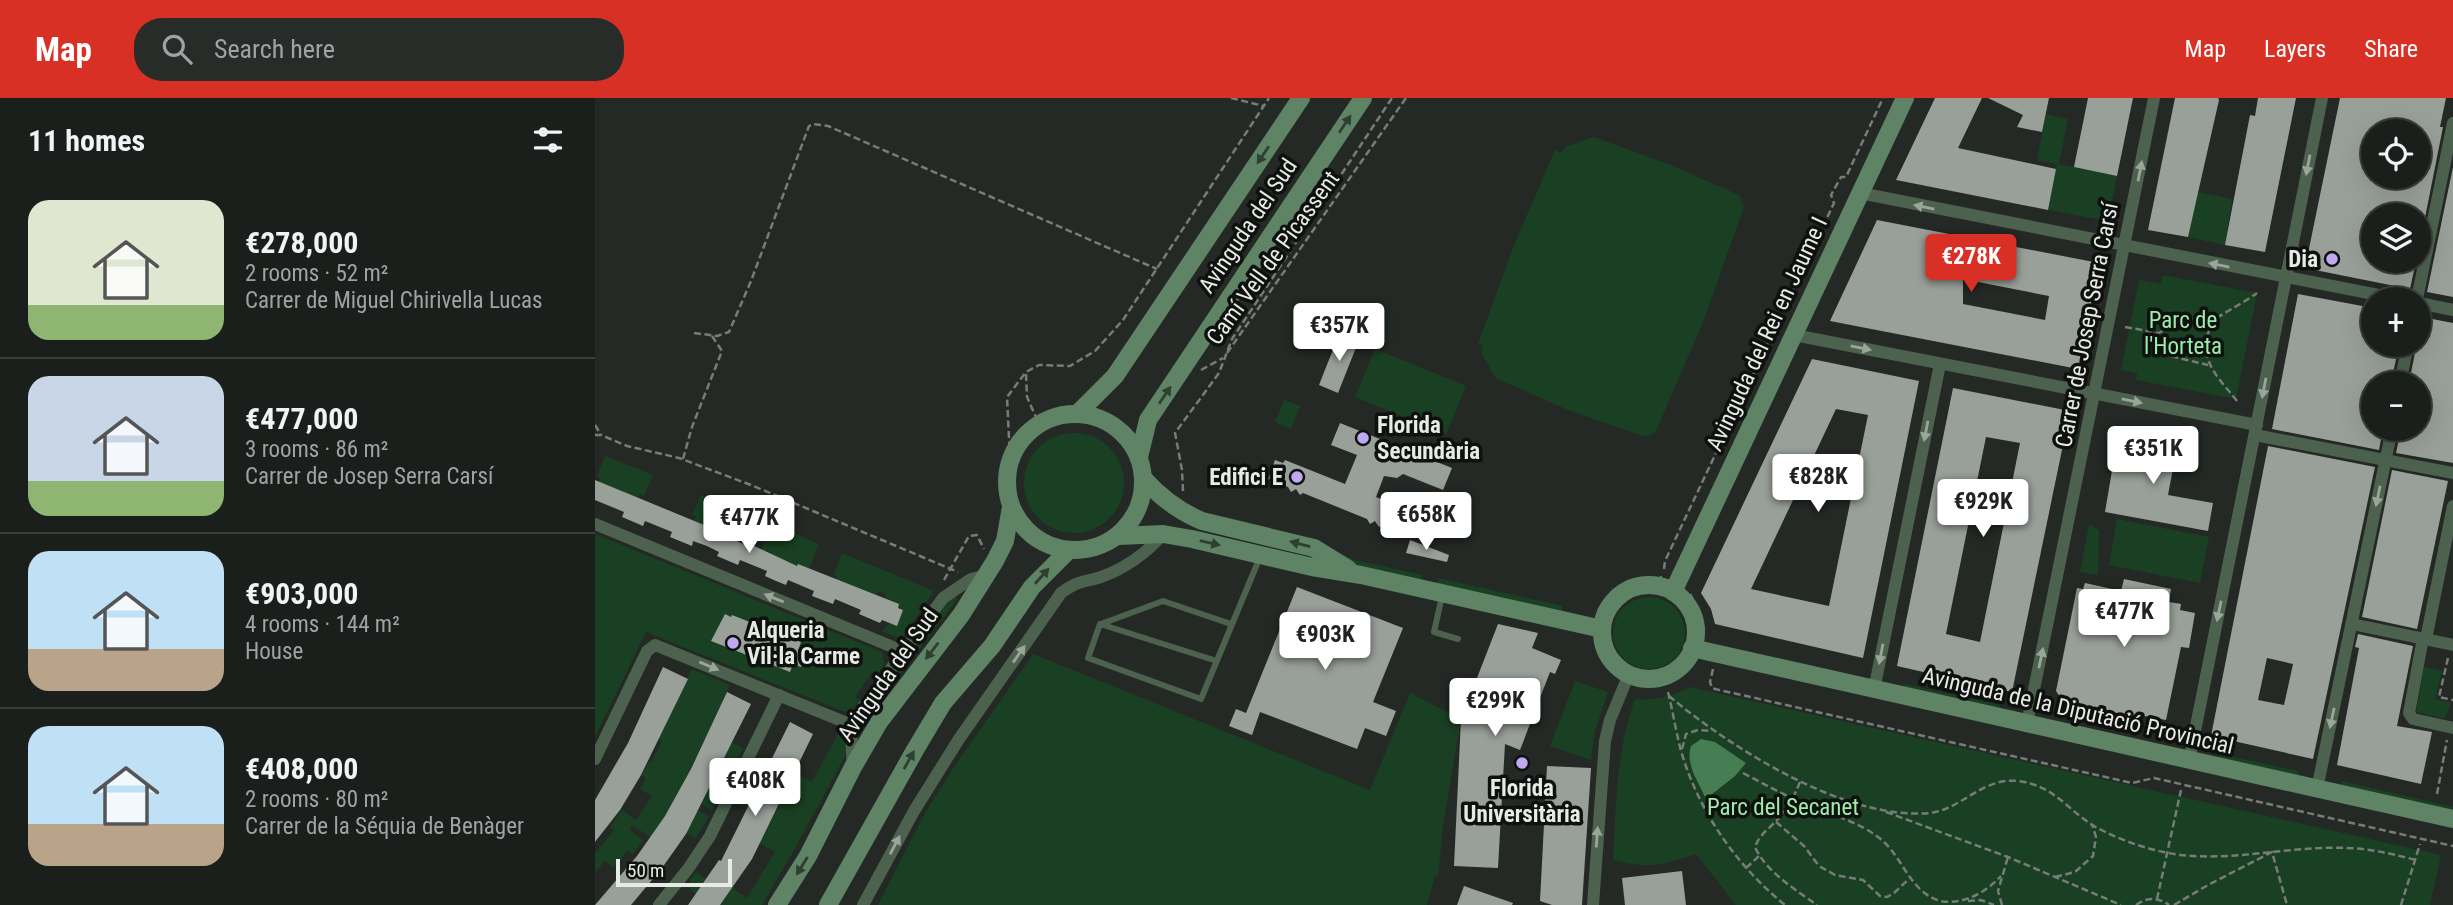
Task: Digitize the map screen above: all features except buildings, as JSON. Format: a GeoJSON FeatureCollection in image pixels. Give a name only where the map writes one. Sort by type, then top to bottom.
{"type":"FeatureCollection","features":[{"type":"Feature","properties":{"kind":"street","name":"Avinguda del Sud"},"geometry":{"type":"LineString","coordinates":[[1078,413],[1115,376],[1301,98]]}},
{"type":"Feature","properties":{"kind":"street","name":"Avinguda del Sud"},"geometry":{"type":"LineString","coordinates":[[1139,457],[1148,420],[1363,98]]}},
{"type":"Feature","properties":{"kind":"street","name":"Avinguda del Rei en Jaume I"},"geometry":{"type":"LineString","coordinates":[[1681,591],[1794,335],[1905,98]]}},
{"type":"Feature","properties":{"kind":"street","name":"Carrer de Josep Serra Carsí"},"geometry":{"type":"LineString","coordinates":[[2027,724],[2154,98]]}},
{"type":"Feature","properties":{"kind":"street"},"geometry":{"type":"LineString","coordinates":[[2189,761],[2322,98]]}},
{"type":"Feature","properties":{"kind":"street"},"geometry":{"type":"LineString","coordinates":[[2421,287],[2453,123]]}},
{"type":"Feature","properties":{"kind":"street"},"geometry":{"type":"LineString","coordinates":[[1860,193],[2361,292]]}},
{"type":"Feature","properties":{"kind":"street"},"geometry":{"type":"LineString","coordinates":[[2431,304],[2453,310]]}},
{"type":"Feature","properties":{"kind":"street"},"geometry":{"type":"LineString","coordinates":[[1794,335],[2095,394],[2453,473]]}},
{"type":"Feature","properties":{"kind":"street"},"geometry":{"type":"LineString","coordinates":[[1874,690],[1940,364]]}},
{"type":"Feature","properties":{"kind":"street"},"geometry":{"type":"LineString","coordinates":[[1078,413],[1097,417],[1115,426],[1129,440],[1139,457],[1144,478],[1142,499],[1134,517],[1119,536],[1087,550],[1068,551],[1033,537],[1020,524],[1011,508],[1006,475],[1010,459],[1021,439],[1039,424],[1058,416],[1078,413]]}},
{"type":"Feature","properties":{"kind":"street"},"geometry":{"type":"LineString","coordinates":[[2317,789],[2389,441]]}},
{"type":"Feature","properties":{"kind":"street"},"geometry":{"type":"LineString","coordinates":[[1144,478],[1161,497],[1202,521],[1314,548],[1339,565],[1361,575]]}},
{"type":"Feature","properties":{"kind":"street"},"geometry":{"type":"LineString","coordinates":[[2451,731],[2413,719],[2409,713],[2453,506]]}},
{"type":"Feature","properties":{"kind":"street","name":"Avinguda del Sud"},"geometry":{"type":"LineString","coordinates":[[777,905],[808,856],[879,722],[961,615],[979,577],[1005,541],[1011,508]]}},
{"type":"Feature","properties":{"kind":"street"},"geometry":{"type":"LineString","coordinates":[[595,524],[905,652]]}},
{"type":"Feature","properties":{"kind":"street"},"geometry":{"type":"LineString","coordinates":[[1119,536],[1163,534],[1602,629]]}},
{"type":"Feature","properties":{"kind":"street"},"geometry":{"type":"LineString","coordinates":[[863,905],[914,811],[959,739],[1061,593],[1074,583],[1099,578],[1116,570],[1151,548],[1163,534]]}},
{"type":"Feature","properties":{"kind":"street"},"geometry":{"type":"LineString","coordinates":[[828,905],[943,703],[992,646],[1032,587],[1068,551]]}},
{"type":"Feature","properties":{"kind":"street"},"geometry":{"type":"LineString","coordinates":[[853,767],[852,725],[859,712],[943,598],[979,577]]}},
{"type":"Feature","properties":{"kind":"street"},"geometry":{"type":"LineString","coordinates":[[1646,585],[1681,591],[1693,616],[1695,637],[1700,643],[1682,665],[1665,676],[1652,678],[1629,674],[1611,659],[1605,650],[1602,629],[1604,616],[1611,604],[1621,594],[1646,585]]}},
{"type":"Feature","properties":{"kind":"street"},"geometry":{"type":"LineString","coordinates":[[2351,624],[2453,645]]}},
{"type":"Feature","properties":{"kind":"street","name":"Avinguda de la Diputació Provincial"},"geometry":{"type":"LineString","coordinates":[[1700,643],[1874,690],[2453,819]]}},
{"type":"Feature","properties":{"kind":"street"},"geometry":{"type":"LineString","coordinates":[[595,759],[647,651],[655,645],[852,725]]}},
{"type":"Feature","properties":{"kind":"street"},"geometry":{"type":"LineString","coordinates":[[1593,905],[1605,740],[1609,720],[1629,674]]}},
{"type":"Feature","properties":{"kind":"street"},"geometry":{"type":"LineString","coordinates":[[659,905],[710,836],[779,695]]}},
{"type":"Feature","properties":{"kind":"lane"},"geometry":{"type":"LineString","coordinates":[[1100,624],[1088,658],[1201,699],[1261,555]]}},
{"type":"Feature","properties":{"kind":"lane"},"geometry":{"type":"LineString","coordinates":[[1443,594],[1434,632],[1458,639]]}},
{"type":"Feature","properties":{"kind":"lane"},"geometry":{"type":"LineString","coordinates":[[1100,624],[1163,601],[1231,625]]}},
{"type":"Feature","properties":{"kind":"lane"},"geometry":{"type":"LineString","coordinates":[[1100,624],[1217,661]]}},
{"type":"Feature","properties":{"kind":"path"},"geometry":{"type":"LineString","coordinates":[[1231,98],[1264,106]]}},
{"type":"Feature","properties":{"kind":"path"},"geometry":{"type":"LineString","coordinates":[[1010,459],[1007,397],[1026,372],[1039,365],[1070,366],[1095,351],[1123,320],[1269,98]]}},
{"type":"Feature","properties":{"kind":"path"},"geometry":{"type":"LineString","coordinates":[[1180,510],[1183,494],[1182,470],[1175,433],[1219,373],[1232,339],[1392,98]]}},
{"type":"Feature","properties":{"kind":"path","name":"Camí Vell de Picassent"},"geometry":{"type":"LineString","coordinates":[[1191,376],[1225,357],[1406,98]]}},
{"type":"Feature","properties":{"kind":"path"},"geometry":{"type":"LineString","coordinates":[[1666,572],[1665,561],[1834,203],[1831,195],[1841,177],[1846,177],[1883,98]]}},
{"type":"Feature","properties":{"kind":"path"},"geometry":{"type":"LineString","coordinates":[[694,333],[712,335],[729,332],[809,126],[813,124],[828,126],[1157,269]]}},
{"type":"Feature","properties":{"kind":"path"},"geometry":{"type":"LineString","coordinates":[[2237,401],[2210,365],[2205,352],[2206,344],[2209,330],[2215,320],[2257,293]]}},
{"type":"Feature","properties":{"kind":"path"},"geometry":{"type":"LineString","coordinates":[[2125,327],[2153,333],[2162,331],[2176,318],[2215,320]]}},
{"type":"Feature","properties":{"kind":"path"},"geometry":{"type":"LineString","coordinates":[[2153,333],[2166,355],[2210,365]]}},
{"type":"Feature","properties":{"kind":"path"},"geometry":{"type":"LineString","coordinates":[[683,459],[692,427],[722,351],[712,335]]}},
{"type":"Feature","properties":{"kind":"path"},"geometry":{"type":"LineString","coordinates":[[1026,372],[1027,397],[1039,424]]}},
{"type":"Feature","properties":{"kind":"path"},"geometry":{"type":"LineString","coordinates":[[595,425],[601,435]]}},
{"type":"Feature","properties":{"kind":"path"},"geometry":{"type":"LineString","coordinates":[[595,435],[627,446],[683,459],[979,577]]}},
{"type":"Feature","properties":{"kind":"path"},"geometry":{"type":"LineString","coordinates":[[1681,591],[1699,611],[1700,643]]}},
{"type":"Feature","properties":{"kind":"path"},"geometry":{"type":"LineString","coordinates":[[2448,658],[2439,697],[2453,700]]}},
{"type":"Feature","properties":{"kind":"path"},"geometry":{"type":"LineString","coordinates":[[1714,661],[1710,682],[1715,689],[2132,783],[2154,778],[2453,845]]}},
{"type":"Feature","properties":{"kind":"path"},"geometry":{"type":"LineString","coordinates":[[1785,905],[1745,868],[1724,842],[1682,752],[1669,694],[1715,731],[1801,781],[2008,857],[2121,905]]}},
{"type":"Feature","properties":{"kind":"path"},"geometry":{"type":"LineString","coordinates":[[1682,752],[1686,734],[1691,731],[1715,731]]}},
{"type":"Feature","properties":{"kind":"path"},"geometry":{"type":"LineString","coordinates":[[2437,794],[2451,731]]}},
{"type":"Feature","properties":{"kind":"path"},"geometry":{"type":"LineString","coordinates":[[1743,773],[1876,835],[1896,855],[1910,878],[1926,894],[1954,904],[1981,900],[1994,905]]}},
{"type":"Feature","properties":{"kind":"path"},"geometry":{"type":"LineString","coordinates":[[1801,781],[1785,813],[1755,843],[1755,847],[1759,856],[1783,880],[1817,905]]}},
{"type":"Feature","properties":{"kind":"path"},"geometry":{"type":"LineString","coordinates":[[1879,809],[1907,814],[1934,812],[1992,783],[2015,781],[2048,789],[2092,824],[2130,843],[2166,852],[2191,856],[2232,856],[2347,848],[2375,850],[2416,860]]}},
{"type":"Feature","properties":{"kind":"path"},"geometry":{"type":"LineString","coordinates":[[2157,899],[2181,790]]}},
{"type":"Feature","properties":{"kind":"path"},"geometry":{"type":"LineString","coordinates":[[1776,822],[1804,846],[1819,866],[1835,875],[1863,880],[1880,896],[1887,897],[1894,893],[1910,878]]}},
{"type":"Feature","properties":{"kind":"path"},"geometry":{"type":"LineString","coordinates":[[2054,878],[2075,872],[2093,856],[2096,837],[2092,824]]}},
{"type":"Feature","properties":{"kind":"path"},"geometry":{"type":"LineString","coordinates":[[2401,905],[2420,844]]}},
{"type":"Feature","properties":{"kind":"path"},"geometry":{"type":"LineString","coordinates":[[2174,905],[2272,852]]}},
{"type":"Feature","properties":{"kind":"path"},"geometry":{"type":"LineString","coordinates":[[2272,852],[2287,905]]}},
{"type":"Feature","properties":{"kind":"path"},"geometry":{"type":"LineString","coordinates":[[1745,868],[1759,856]]}},
{"type":"Feature","properties":{"kind":"path"},"geometry":{"type":"LineString","coordinates":[[2002,905],[1998,891],[2008,857]]}},
{"type":"Feature","properties":{"kind":"path"},"geometry":{"type":"LineString","coordinates":[[1964,902],[1990,888],[2001,876]]}},
{"type":"Feature","properties":{"kind":"path"},"geometry":{"type":"LineString","coordinates":[[2136,905],[2157,899],[2169,905]]}},
{"type":"Feature","properties":{"kind":"green space"},"geometry":{"type":"Polygon","coordinates":[[[2046,114],[2068,119],[2059,164],[2117,176],[2108,221],[2048,210],[2057,164],[2037,160],[2046,114]]]}},
{"type":"Feature","properties":{"kind":"green space"},"geometry":{"type":"Polygon","coordinates":[[[1594,137],[1668,164],[1739,195],[1744,207],[1703,322],[1656,431],[1651,435],[1643,436],[1568,410],[1496,378],[1481,353],[1483,345],[1478,344],[1514,245],[1555,150],[1562,153],[1565,147],[1594,137]]]}},
{"type":"Feature","properties":{"kind":"green space"},"geometry":{"type":"Polygon","coordinates":[[[2199,192],[2232,199],[2225,245],[2188,237],[2199,192]]]}},
{"type":"Feature","properties":{"kind":"green space","name":"Parc de l'Horteta"},"geometry":{"type":"Polygon","coordinates":[[[2163,275],[2257,293],[2236,399],[2136,380],[2137,373],[2121,370],[2139,280],[2161,284],[2163,275]]]}},
{"type":"Feature","properties":{"kind":"green space"},"geometry":{"type":"Polygon","coordinates":[[[1375,349],[1466,386],[1446,434],[1355,397],[1375,349]]]}},
{"type":"Feature","properties":{"kind":"green space"},"geometry":{"type":"Polygon","coordinates":[[[1284,400],[1300,406],[1291,429],[1275,422],[1284,400]]]}},
{"type":"Feature","properties":{"kind":"green space"},"geometry":{"type":"Polygon","coordinates":[[[1074,433],[1093,437],[1109,448],[1120,464],[1124,483],[1120,502],[1109,518],[1093,529],[1074,533],[1055,529],[1039,518],[1028,502],[1024,483],[1028,464],[1039,448],[1055,437],[1074,433]]]}},
{"type":"Feature","properties":{"kind":"green space"},"geometry":{"type":"Polygon","coordinates":[[[605,456],[653,475],[644,496],[640,494],[637,500],[598,484],[600,478],[597,476],[605,456]]]}},
{"type":"Feature","properties":{"kind":"green space"},"geometry":{"type":"Polygon","coordinates":[[[701,495],[747,514],[736,541],[693,523],[696,516],[692,515],[701,495]]]}},
{"type":"Feature","properties":{"kind":"green space"},"geometry":{"type":"Polygon","coordinates":[[[2117,519],[2209,537],[2200,583],[2109,565],[2117,519]]]}},
{"type":"Feature","properties":{"kind":"green space"},"geometry":{"type":"Polygon","coordinates":[[[772,524],[819,544],[808,571],[799,564],[797,566],[771,556],[772,553],[760,551],[772,524]]]}},
{"type":"Feature","properties":{"kind":"green space"},"geometry":{"type":"Polygon","coordinates":[[[2089,524],[2099,530],[2098,575],[2080,572],[2089,524]]]}},
{"type":"Feature","properties":{"kind":"green space"},"geometry":{"type":"Polygon","coordinates":[[[595,534],[882,652],[884,664],[877,675],[872,672],[855,697],[859,700],[853,708],[845,712],[646,632],[595,737],[595,534]]]}},
{"type":"Feature","properties":{"kind":"green space"},"geometry":{"type":"Polygon","coordinates":[[[1325,546],[1355,560],[1422,575],[1421,581],[1351,565],[1325,546]]]}},
{"type":"Feature","properties":{"kind":"green space"},"geometry":{"type":"Polygon","coordinates":[[[842,553],[934,591],[901,639],[882,631],[903,610],[883,602],[886,594],[878,591],[875,598],[835,582],[837,576],[834,575],[842,553]]]}},
{"type":"Feature","properties":{"kind":"green space"},"geometry":{"type":"Polygon","coordinates":[[[1438,578],[1563,606],[1561,612],[1437,584],[1438,578]]]}},
{"type":"Feature","properties":{"kind":"green space"},"geometry":{"type":"Polygon","coordinates":[[[956,596],[957,599],[860,728],[865,713],[950,598],[956,596]]]}},
{"type":"Feature","properties":{"kind":"green space"},"geometry":{"type":"Polygon","coordinates":[[[1656,597],[1675,607],[1683,619],[1683,647],[1675,659],[1663,667],[1642,669],[1623,659],[1615,647],[1613,626],[1623,607],[1635,599],[1656,597]]]}},
{"type":"Feature","properties":{"kind":"green space"},"geometry":{"type":"Polygon","coordinates":[[[1033,654],[1370,790],[1410,693],[1461,719],[1444,819],[1438,876],[1435,876],[1427,905],[878,905],[925,813],[1033,654]]]}},
{"type":"Feature","properties":{"kind":"green space"},"geometry":{"type":"Polygon","coordinates":[[[2424,667],[2442,671],[2435,699],[2451,703],[2445,719],[2416,712],[2424,667]]]}},
{"type":"Feature","properties":{"kind":"green space"},"geometry":{"type":"Polygon","coordinates":[[[692,669],[730,685],[722,701],[726,704],[717,713],[709,731],[743,748],[735,765],[724,759],[728,750],[705,738],[700,748],[704,750],[698,761],[694,759],[690,769],[713,781],[718,772],[729,778],[712,811],[702,804],[706,796],[683,783],[690,825],[695,817],[695,809],[709,816],[696,838],[664,818],[653,839],[632,825],[630,830],[643,840],[633,854],[627,851],[614,868],[605,861],[595,873],[595,853],[614,830],[610,827],[622,810],[636,820],[652,796],[640,789],[646,778],[641,775],[649,762],[651,763],[662,741],[655,737],[662,733],[666,724],[663,722],[673,709],[692,669]]]}},
{"type":"Feature","properties":{"kind":"green space"},"geometry":{"type":"Polygon","coordinates":[[[1575,681],[1608,692],[1595,731],[1591,760],[1550,746],[1575,681]]]}},
{"type":"Feature","properties":{"kind":"green space"},"geometry":{"type":"Polygon","coordinates":[[[1905,684],[2000,705],[1999,711],[1904,689],[1905,684]]]}},
{"type":"Feature","properties":{"kind":"green space","name":"Parc del Secanet"},"geometry":{"type":"Polygon","coordinates":[[[1690,687],[2441,855],[2430,905],[1736,905],[1696,854],[1655,865],[1637,865],[1613,860],[1620,759],[1635,699],[1664,697],[1690,687]]]}},
{"type":"Feature","properties":{"kind":"green space"},"geometry":{"type":"Polygon","coordinates":[[[840,730],[846,742],[845,756],[762,905],[710,905],[686,886],[696,872],[706,879],[722,902],[728,895],[724,891],[728,885],[747,898],[775,852],[756,841],[771,819],[737,803],[745,785],[756,790],[752,800],[776,811],[781,802],[777,800],[782,789],[786,790],[794,773],[812,782],[840,730]]]}},
{"type":"Feature","properties":{"kind":"green space"},"geometry":{"type":"Polygon","coordinates":[[[2219,754],[2299,771],[2297,778],[2218,761],[2219,754]]]}},
{"type":"Feature","properties":{"kind":"green space"},"geometry":{"type":"Polygon","coordinates":[[[2342,781],[2453,807],[2453,813],[2340,787],[2342,781]]]}},
{"type":"Feature","properties":{"kind":"shaded area"},"geometry":{"type":"Polygon","coordinates":[[[1701,739],[1715,742],[1746,763],[1735,776],[1706,799],[1690,760],[1691,746],[1701,739]]]}},
{"type":"Feature","properties":{"kind":"place","name":"Dia"},"geometry":{"type":"Point","coordinates":[2332,259]}},
{"type":"Feature","properties":{"kind":"place","name":"Florida Secundària"},"geometry":{"type":"Point","coordinates":[1363,438]}},
{"type":"Feature","properties":{"kind":"place","name":"Edifici E"},"geometry":{"type":"Point","coordinates":[1297,477]}},
{"type":"Feature","properties":{"kind":"place","name":"Alqueria Vil·la Carme"},"geometry":{"type":"Point","coordinates":[733,643]}},
{"type":"Feature","properties":{"kind":"place","name":"Florida Universitària"},"geometry":{"type":"Point","coordinates":[1522,763]}}]}
